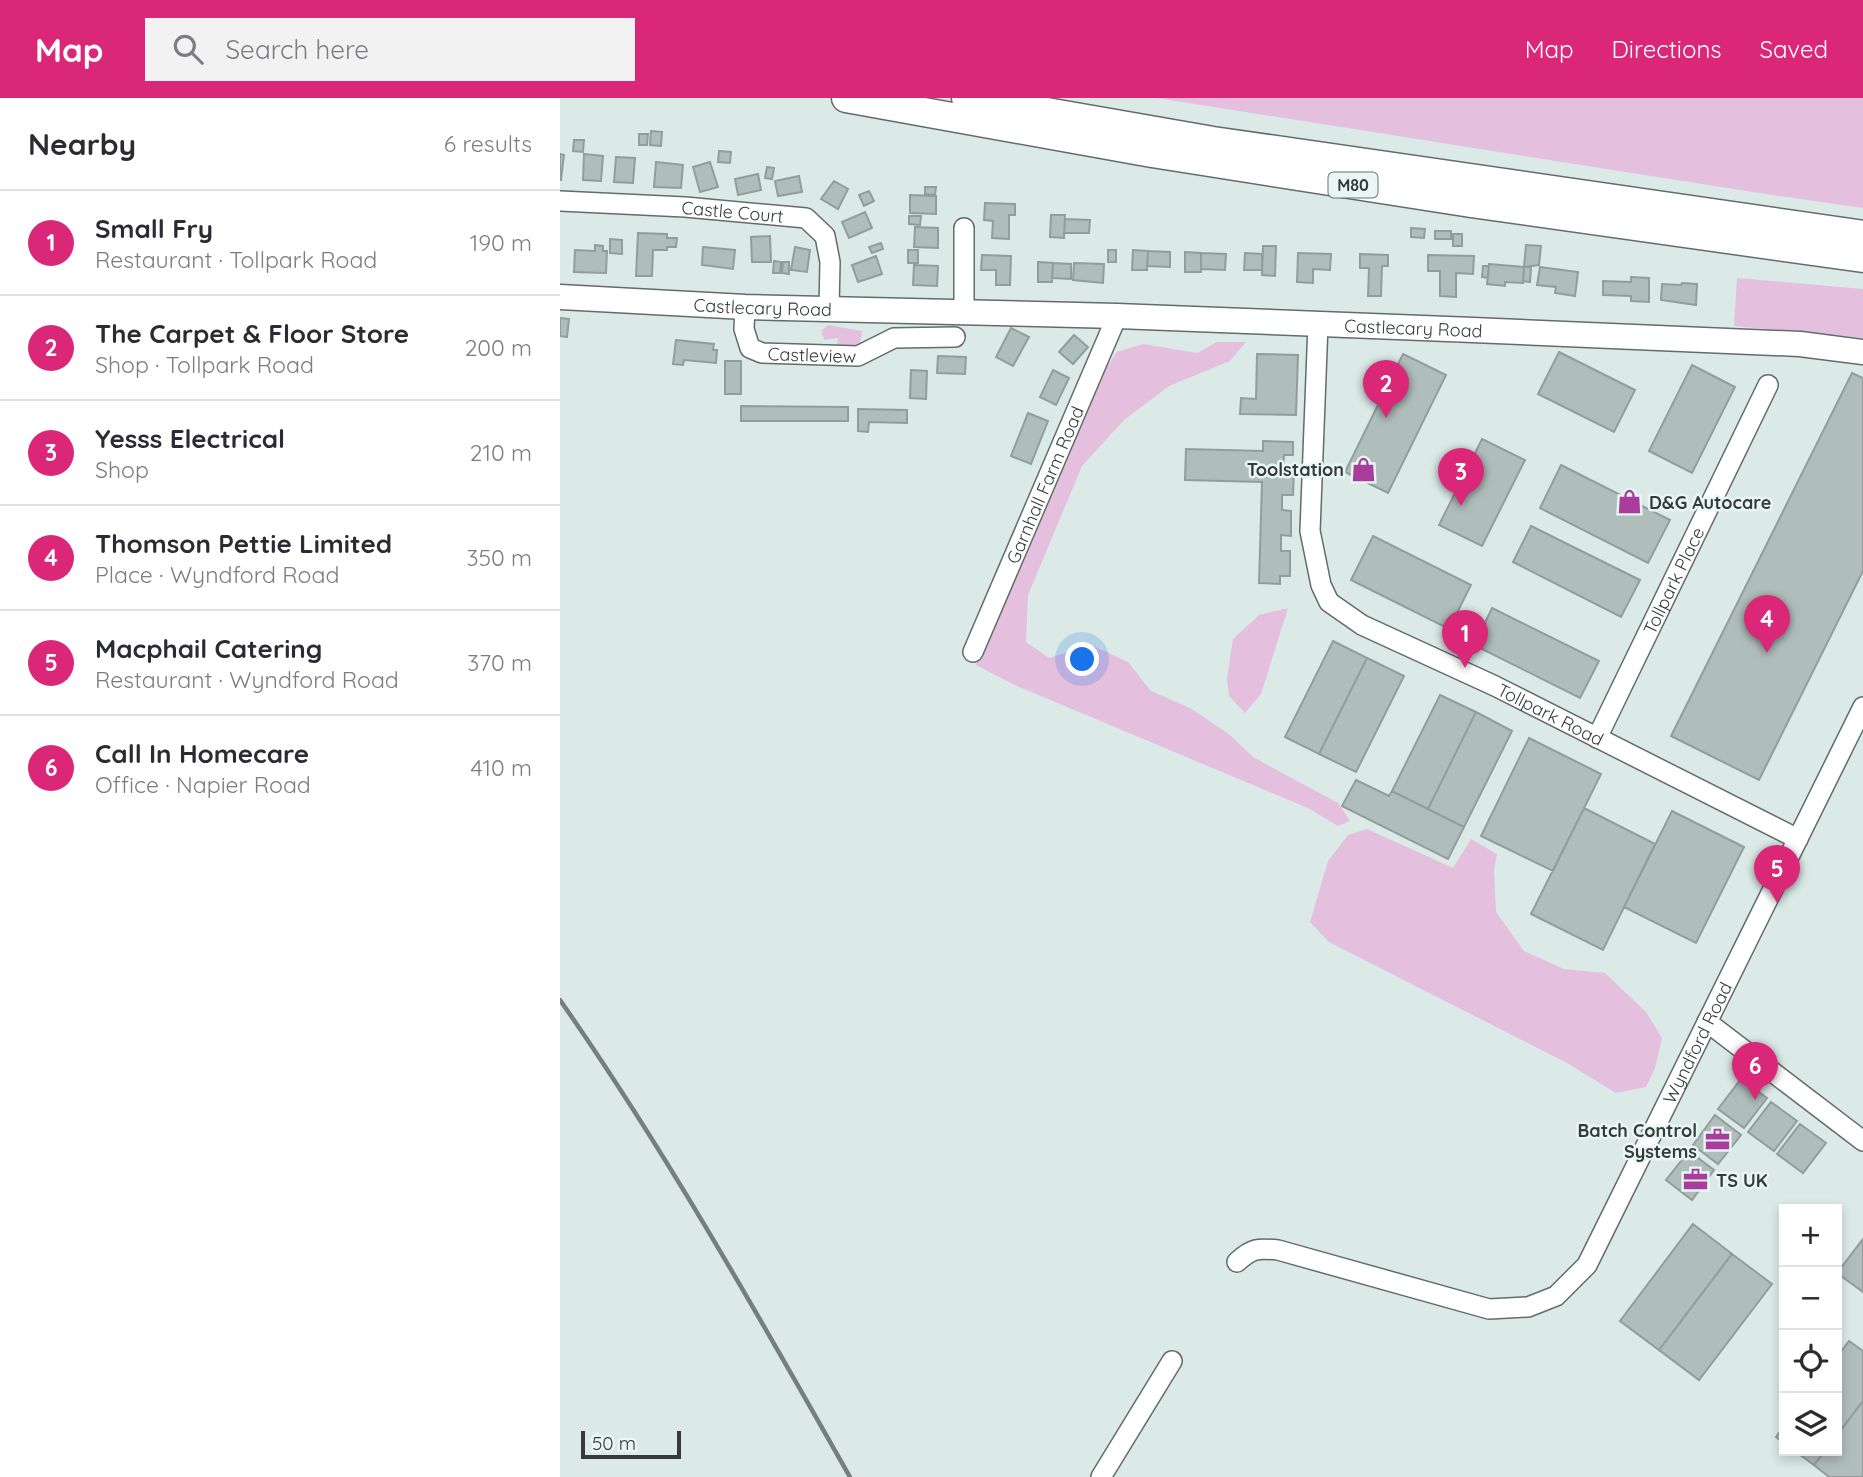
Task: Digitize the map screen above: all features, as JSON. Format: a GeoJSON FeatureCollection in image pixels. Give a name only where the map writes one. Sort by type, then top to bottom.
{"type":"FeatureCollection","features":[{"type":"Feature","properties":{"kind":"highway","name":"M80"},"geometry":{"type":"LineString","coordinates":[[846,98],[1153,153],[1471,203],[1863,258]]}},
{"type":"Feature","properties":{"kind":"highway","name":"M80"},"geometry":{"type":"LineString","coordinates":[[966,98],[1213,141],[1863,235]]}},
{"type":"Feature","properties":{"kind":"main road","name":"Castlecary Road"},"geometry":{"type":"LineString","coordinates":[[560,296],[745,307],[1116,316],[1800,344],[1863,352]]}},
{"type":"Feature","properties":{"kind":"street","name":"Castle Court"},"geometry":{"type":"LineString","coordinates":[[560,201],[685,207],[806,218],[825,236],[830,262],[829,308]]}},
{"type":"Feature","properties":{"kind":"street"},"geometry":{"type":"LineString","coordinates":[[964,228],[964,313]]}},
{"type":"Feature","properties":{"kind":"street","name":"Castleview"},"geometry":{"type":"LineString","coordinates":[[745,307],[744,329],[750,348],[762,354],[858,356],[894,338],[955,337]]}},
{"type":"Feature","properties":{"kind":"street","name":"Garnhall Farm Road"},"geometry":{"type":"LineString","coordinates":[[973,652],[1116,316]]}},
{"type":"Feature","properties":{"kind":"street","name":"Tollpark Road"},"geometry":{"type":"LineString","coordinates":[[1318,324],[1310,531],[1321,585],[1329,602],[1362,625],[1495,686],[1798,839]]}},
{"type":"Feature","properties":{"kind":"street","name":"Tollpark Place"},"geometry":{"type":"LineString","coordinates":[[1597,738],[1768,384]]}},
{"type":"Feature","properties":{"kind":"street","name":"Wyndford Road"},"geometry":{"type":"LineString","coordinates":[[1237,1262],[1245,1254],[1258,1248],[1278,1250],[1489,1309],[1528,1307],[1556,1296],[1587,1265],[1863,707]]}},
{"type":"Feature","properties":{"kind":"street"},"geometry":{"type":"LineString","coordinates":[[1707,1022],[1863,1141]]}},
{"type":"Feature","properties":{"kind":"street"},"geometry":{"type":"LineString","coordinates":[[1101,1477],[1172,1361]]}},
{"type":"Feature","properties":{"kind":"shaded area"},"geometry":{"type":"Polygon","coordinates":[[[1157,98],[1863,98],[1863,208],[1772,195],[1157,98]]]}},
{"type":"Feature","properties":{"kind":"shaded area"},"geometry":{"type":"Polygon","coordinates":[[[1737,278],[1863,289],[1863,338],[1734,326],[1737,278]]]}},
{"type":"Feature","properties":{"kind":"shaded area"},"geometry":{"type":"Polygon","coordinates":[[[828,325],[862,331],[860,347],[837,347],[838,338],[825,340],[822,330],[828,325]]]}},
{"type":"Feature","properties":{"kind":"shaded area"},"geometry":{"type":"Polygon","coordinates":[[[1217,342],[1246,342],[1230,361],[1169,386],[1124,420],[1082,466],[1028,595],[1026,642],[1049,658],[1091,645],[1128,662],[1151,691],[1192,709],[1230,735],[1253,757],[1338,803],[1350,821],[1338,826],[1308,808],[1017,686],[976,665],[1096,383],[1117,352],[1143,344],[1197,353],[1217,342]]]}},
{"type":"Feature","properties":{"kind":"shaded area"},"geometry":{"type":"Polygon","coordinates":[[[1288,608],[1261,694],[1245,713],[1229,696],[1227,679],[1233,639],[1259,615],[1288,608]]]}},
{"type":"Feature","properties":{"kind":"shaded area"},"geometry":{"type":"Polygon","coordinates":[[[1367,829],[1453,868],[1471,839],[1497,854],[1494,870],[1496,912],[1524,951],[1564,969],[1605,973],[1646,1012],[1662,1038],[1655,1068],[1646,1087],[1616,1093],[1567,1063],[1329,942],[1310,922],[1328,861],[1348,835],[1367,829]]]}},
{"type":"Feature","properties":{"kind":"building"},"geometry":{"type":"Polygon","coordinates":[[[651,131],[662,132],[661,146],[650,145],[651,131]]]}},
{"type":"Feature","properties":{"kind":"building"},"geometry":{"type":"Polygon","coordinates":[[[639,134],[648,134],[647,145],[639,145],[639,134]]]}},
{"type":"Feature","properties":{"kind":"building"},"geometry":{"type":"Polygon","coordinates":[[[574,140],[584,140],[583,152],[573,151],[574,140]]]}},
{"type":"Feature","properties":{"kind":"building"},"geometry":{"type":"Polygon","coordinates":[[[719,151],[731,152],[730,163],[718,162],[719,151]]]}},
{"type":"Feature","properties":{"kind":"building"},"geometry":{"type":"Polygon","coordinates":[[[560,154],[564,155],[561,180],[560,180],[560,154]]]}},
{"type":"Feature","properties":{"kind":"building"},"geometry":{"type":"Polygon","coordinates":[[[584,154],[603,156],[601,181],[583,180],[584,154]]]}},
{"type":"Feature","properties":{"kind":"building"},"geometry":{"type":"Polygon","coordinates":[[[616,157],[635,158],[633,183],[614,182],[616,157]]]}},
{"type":"Feature","properties":{"kind":"building"},"geometry":{"type":"Polygon","coordinates":[[[656,162],[683,165],[681,188],[654,187],[656,162]]]}},
{"type":"Feature","properties":{"kind":"building"},"geometry":{"type":"Polygon","coordinates":[[[710,162],[718,187],[700,192],[693,167],[710,162]]]}},
{"type":"Feature","properties":{"kind":"building"},"geometry":{"type":"Polygon","coordinates":[[[767,167],[774,168],[772,179],[765,178],[767,167]]]}},
{"type":"Feature","properties":{"kind":"building"},"geometry":{"type":"Polygon","coordinates":[[[758,174],[761,190],[738,195],[735,179],[758,174]]]}},
{"type":"Feature","properties":{"kind":"building"},"geometry":{"type":"Polygon","coordinates":[[[799,176],[802,192],[778,196],[775,181],[799,176]]]}},
{"type":"Feature","properties":{"kind":"building"},"geometry":{"type":"Polygon","coordinates":[[[834,181],[848,189],[838,209],[821,199],[834,181]]]}},
{"type":"Feature","properties":{"kind":"building"},"geometry":{"type":"Polygon","coordinates":[[[925,187],[936,187],[935,195],[925,194],[925,187]]]}},
{"type":"Feature","properties":{"kind":"building"},"geometry":{"type":"Polygon","coordinates":[[[869,191],[874,201],[864,206],[859,195],[869,191]]]}},
{"type":"Feature","properties":{"kind":"building"},"geometry":{"type":"Polygon","coordinates":[[[910,195],[936,196],[936,214],[910,213],[910,195]]]}},
{"type":"Feature","properties":{"kind":"building"},"geometry":{"type":"Polygon","coordinates":[[[985,203],[1015,204],[1015,215],[1009,215],[1009,239],[992,238],[993,221],[984,220],[985,203]]]}},
{"type":"Feature","properties":{"kind":"building"},"geometry":{"type":"Polygon","coordinates":[[[865,212],[872,228],[849,238],[842,222],[865,212]]]}},
{"type":"Feature","properties":{"kind":"building"},"geometry":{"type":"Polygon","coordinates":[[[1051,215],[1065,215],[1064,238],[1050,237],[1051,215]]]}},
{"type":"Feature","properties":{"kind":"building"},"geometry":{"type":"Polygon","coordinates":[[[909,216],[921,216],[920,225],[909,224],[909,216]]]}},
{"type":"Feature","properties":{"kind":"building"},"geometry":{"type":"Polygon","coordinates":[[[1065,219],[1090,220],[1089,233],[1064,233],[1065,219]]]}},
{"type":"Feature","properties":{"kind":"building"},"geometry":{"type":"Polygon","coordinates":[[[915,227],[938,228],[938,248],[914,247],[915,227]]]}},
{"type":"Feature","properties":{"kind":"building"},"geometry":{"type":"Polygon","coordinates":[[[1411,228],[1425,229],[1424,238],[1411,237],[1411,228]]]}},
{"type":"Feature","properties":{"kind":"building"},"geometry":{"type":"Polygon","coordinates":[[[1435,231],[1451,231],[1451,239],[1435,239],[1435,231]]]}},
{"type":"Feature","properties":{"kind":"building"},"geometry":{"type":"Polygon","coordinates":[[[638,233],[667,234],[667,238],[677,238],[676,247],[653,250],[652,276],[636,276],[638,233]]]}},
{"type":"Feature","properties":{"kind":"building"},"geometry":{"type":"Polygon","coordinates":[[[1453,234],[1462,234],[1462,246],[1453,246],[1453,234]]]}},
{"type":"Feature","properties":{"kind":"building"},"geometry":{"type":"Polygon","coordinates":[[[770,236],[771,262],[752,262],[751,237],[770,236]]]}},
{"type":"Feature","properties":{"kind":"building"},"geometry":{"type":"Polygon","coordinates":[[[610,239],[622,240],[622,254],[610,253],[610,239]]]}},
{"type":"Feature","properties":{"kind":"building"},"geometry":{"type":"Polygon","coordinates":[[[881,243],[883,249],[872,253],[869,247],[881,243]]]}},
{"type":"Feature","properties":{"kind":"building"},"geometry":{"type":"Polygon","coordinates":[[[595,245],[603,246],[603,251],[607,251],[606,273],[574,272],[575,250],[595,251],[595,245]]]}},
{"type":"Feature","properties":{"kind":"building"},"geometry":{"type":"Polygon","coordinates":[[[1526,245],[1541,246],[1539,265],[1524,267],[1526,245]]]}},
{"type":"Feature","properties":{"kind":"building"},"geometry":{"type":"Polygon","coordinates":[[[1263,246],[1276,246],[1275,276],[1262,275],[1263,246]]]}},
{"type":"Feature","properties":{"kind":"building"},"geometry":{"type":"Polygon","coordinates":[[[703,247],[735,250],[733,269],[702,265],[703,247]]]}},
{"type":"Feature","properties":{"kind":"building"},"geometry":{"type":"Polygon","coordinates":[[[795,247],[810,250],[807,272],[791,270],[795,247]]]}},
{"type":"Feature","properties":{"kind":"building"},"geometry":{"type":"Polygon","coordinates":[[[908,250],[918,250],[918,263],[908,263],[908,250]]]}},
{"type":"Feature","properties":{"kind":"building"},"geometry":{"type":"Polygon","coordinates":[[[1108,250],[1116,250],[1116,262],[1108,262],[1108,250]]]}},
{"type":"Feature","properties":{"kind":"building"},"geometry":{"type":"Polygon","coordinates":[[[1133,250],[1148,251],[1147,270],[1132,270],[1133,250]]]}},
{"type":"Feature","properties":{"kind":"building"},"geometry":{"type":"Polygon","coordinates":[[[1148,251],[1170,252],[1170,267],[1147,266],[1148,251]]]}},
{"type":"Feature","properties":{"kind":"building"},"geometry":{"type":"Polygon","coordinates":[[[1185,252],[1201,253],[1201,272],[1185,272],[1185,252]]]}},
{"type":"Feature","properties":{"kind":"building"},"geometry":{"type":"Polygon","coordinates":[[[1201,253],[1226,254],[1225,270],[1201,269],[1201,253]]]}},
{"type":"Feature","properties":{"kind":"building"},"geometry":{"type":"Polygon","coordinates":[[[1245,253],[1262,254],[1262,270],[1244,270],[1245,253]]]}},
{"type":"Feature","properties":{"kind":"building"},"geometry":{"type":"Polygon","coordinates":[[[1298,253],[1331,254],[1330,270],[1313,269],[1313,283],[1297,282],[1298,253]]]}},
{"type":"Feature","properties":{"kind":"building"},"geometry":{"type":"Polygon","coordinates":[[[1360,254],[1388,255],[1388,266],[1382,266],[1381,296],[1368,296],[1369,268],[1360,268],[1360,254]]]}},
{"type":"Feature","properties":{"kind":"building"},"geometry":{"type":"Polygon","coordinates":[[[982,255],[1011,256],[1010,285],[996,285],[996,270],[981,270],[982,255]]]}},
{"type":"Feature","properties":{"kind":"building"},"geometry":{"type":"Polygon","coordinates":[[[1428,255],[1474,256],[1473,274],[1456,273],[1456,297],[1440,296],[1440,271],[1428,271],[1428,255]]]}},
{"type":"Feature","properties":{"kind":"building"},"geometry":{"type":"Polygon","coordinates":[[[876,256],[882,274],[858,282],[852,265],[876,256]]]}},
{"type":"Feature","properties":{"kind":"building"},"geometry":{"type":"Polygon","coordinates":[[[774,261],[781,262],[780,273],[773,273],[774,261]]]}},
{"type":"Feature","properties":{"kind":"building"},"geometry":{"type":"Polygon","coordinates":[[[783,262],[789,262],[789,274],[782,273],[783,262]]]}},
{"type":"Feature","properties":{"kind":"building"},"geometry":{"type":"Polygon","coordinates":[[[1038,262],[1053,263],[1052,282],[1038,282],[1038,262]]]}},
{"type":"Feature","properties":{"kind":"building"},"geometry":{"type":"Polygon","coordinates":[[[1053,263],[1071,264],[1071,279],[1052,278],[1053,263]]]}},
{"type":"Feature","properties":{"kind":"building"},"geometry":{"type":"Polygon","coordinates":[[[1074,263],[1104,264],[1103,283],[1073,280],[1074,263]]]}},
{"type":"Feature","properties":{"kind":"building"},"geometry":{"type":"Polygon","coordinates":[[[1489,264],[1524,267],[1523,283],[1505,282],[1505,286],[1487,284],[1489,264]]]}},
{"type":"Feature","properties":{"kind":"building"},"geometry":{"type":"Polygon","coordinates":[[[914,265],[938,266],[937,286],[913,285],[914,265]]]}},
{"type":"Feature","properties":{"kind":"building"},"geometry":{"type":"Polygon","coordinates":[[[1483,266],[1489,266],[1488,278],[1482,277],[1483,266]]]}},
{"type":"Feature","properties":{"kind":"building"},"geometry":{"type":"Polygon","coordinates":[[[1524,267],[1531,267],[1530,282],[1523,281],[1524,267]]]}},
{"type":"Feature","properties":{"kind":"building"},"geometry":{"type":"Polygon","coordinates":[[[1540,267],[1578,272],[1575,296],[1555,293],[1556,287],[1537,285],[1540,267]]]}},
{"type":"Feature","properties":{"kind":"building"},"geometry":{"type":"Polygon","coordinates":[[[1631,277],[1649,278],[1649,302],[1631,301],[1631,296],[1603,295],[1603,281],[1631,282],[1631,277]]]}},
{"type":"Feature","properties":{"kind":"building"},"geometry":{"type":"Polygon","coordinates":[[[1662,284],[1697,284],[1696,305],[1661,300],[1662,284]]]}},
{"type":"Feature","properties":{"kind":"building"},"geometry":{"type":"Polygon","coordinates":[[[560,318],[569,319],[567,337],[560,336],[560,318]]]}},
{"type":"Feature","properties":{"kind":"building"},"geometry":{"type":"Polygon","coordinates":[[[1011,328],[1029,337],[1013,366],[996,357],[1011,328]]]}},
{"type":"Feature","properties":{"kind":"building"},"geometry":{"type":"Polygon","coordinates":[[[1074,335],[1088,347],[1073,364],[1059,352],[1074,335]]]}},
{"type":"Feature","properties":{"kind":"building"},"geometry":{"type":"Polygon","coordinates":[[[676,340],[714,344],[713,350],[717,350],[716,363],[684,360],[683,365],[673,364],[676,340]]]}},
{"type":"Feature","properties":{"kind":"building"},"geometry":{"type":"Polygon","coordinates":[[[1559,352],[1635,390],[1614,432],[1538,394],[1559,352]]]}},
{"type":"Feature","properties":{"kind":"building"},"geometry":{"type":"Polygon","coordinates":[[[1257,354],[1298,355],[1296,415],[1240,414],[1241,398],[1256,399],[1257,354]]]}},
{"type":"Feature","properties":{"kind":"building"},"geometry":{"type":"Polygon","coordinates":[[[1403,354],[1446,375],[1388,493],[1345,472],[1403,354]]]}},
{"type":"Feature","properties":{"kind":"building"},"geometry":{"type":"Polygon","coordinates":[[[938,356],[966,357],[965,374],[937,373],[938,356]]]}},
{"type":"Feature","properties":{"kind":"building"},"geometry":{"type":"Polygon","coordinates":[[[725,361],[741,361],[741,394],[725,394],[725,361]]]}},
{"type":"Feature","properties":{"kind":"building"},"geometry":{"type":"Polygon","coordinates":[[[1692,365],[1735,387],[1692,473],[1649,451],[1692,365]]]}},
{"type":"Feature","properties":{"kind":"building"},"geometry":{"type":"Polygon","coordinates":[[[911,370],[927,371],[926,399],[910,398],[911,370]]]}},
{"type":"Feature","properties":{"kind":"building"},"geometry":{"type":"Polygon","coordinates":[[[1053,370],[1069,378],[1056,405],[1040,397],[1053,370]]]}},
{"type":"Feature","properties":{"kind":"building"},"geometry":{"type":"Polygon","coordinates":[[[1852,373],[1863,378],[1863,571],[1759,780],[1671,736],[1852,373]]]}},
{"type":"Feature","properties":{"kind":"building"},"geometry":{"type":"Polygon","coordinates":[[[741,406],[848,407],[848,421],[741,421],[741,406]]]}},
{"type":"Feature","properties":{"kind":"building"},"geometry":{"type":"Polygon","coordinates":[[[858,409],[907,410],[907,423],[869,422],[868,432],[858,431],[858,409]]]}},
{"type":"Feature","properties":{"kind":"building"},"geometry":{"type":"Polygon","coordinates":[[[1028,413],[1048,421],[1031,464],[1011,456],[1028,413]]]}},
{"type":"Feature","properties":{"kind":"building"},"geometry":{"type":"Polygon","coordinates":[[[1482,439],[1525,460],[1482,546],[1439,525],[1482,439]]]}},
{"type":"Feature","properties":{"kind":"building"},"geometry":{"type":"Polygon","coordinates":[[[1263,441],[1293,442],[1293,455],[1284,455],[1283,470],[1294,470],[1293,495],[1282,495],[1282,510],[1291,511],[1291,536],[1281,535],[1281,551],[1290,551],[1290,576],[1280,576],[1280,584],[1259,583],[1262,482],[1185,480],[1186,449],[1263,451],[1263,441]]]}},
{"type":"Feature","properties":{"kind":"building"},"geometry":{"type":"Polygon","coordinates":[[[1561,465],[1670,520],[1648,563],[1540,508],[1561,465]]]}},
{"type":"Feature","properties":{"kind":"building"},"geometry":{"type":"Polygon","coordinates":[[[1531,526],[1640,580],[1621,617],[1513,562],[1531,526]]]}},
{"type":"Feature","properties":{"kind":"building"},"geometry":{"type":"Polygon","coordinates":[[[1373,536],[1471,585],[1449,629],[1351,580],[1373,536]]]}},
{"type":"Feature","properties":{"kind":"building"},"geometry":{"type":"Polygon","coordinates":[[[1492,608],[1599,661],[1580,698],[1474,645],[1492,608]]]}},
{"type":"Feature","properties":{"kind":"building"},"geometry":{"type":"Polygon","coordinates":[[[1333,641],[1367,658],[1319,754],[1285,737],[1333,641]]]}},
{"type":"Feature","properties":{"kind":"building"},"geometry":{"type":"Polygon","coordinates":[[[1367,658],[1404,676],[1356,772],[1319,754],[1367,658]]]}},
{"type":"Feature","properties":{"kind":"building"},"geometry":{"type":"Polygon","coordinates":[[[1440,695],[1476,712],[1428,809],[1392,791],[1440,695]]]}},
{"type":"Feature","properties":{"kind":"building"},"geometry":{"type":"Polygon","coordinates":[[[1476,712],[1512,731],[1464,827],[1428,809],[1476,712]]]}},
{"type":"Feature","properties":{"kind":"building"},"geometry":{"type":"Polygon","coordinates":[[[1529,738],[1601,774],[1553,871],[1481,836],[1529,738]]]}},
{"type":"Feature","properties":{"kind":"building"},"geometry":{"type":"Polygon","coordinates":[[[1356,780],[1389,796],[1392,791],[1464,827],[1448,859],[1342,806],[1356,780]]]}},
{"type":"Feature","properties":{"kind":"building"},"geometry":{"type":"Polygon","coordinates":[[[1584,808],[1655,844],[1603,950],[1531,914],[1584,808]]]}},
{"type":"Feature","properties":{"kind":"building"},"geometry":{"type":"Polygon","coordinates":[[[1672,811],[1744,847],[1696,943],[1624,907],[1672,811]]]}},
{"type":"Feature","properties":{"kind":"building"},"geometry":{"type":"Polygon","coordinates":[[[1741,1079],[1767,1098],[1744,1128],[1718,1109],[1741,1079]]]}},
{"type":"Feature","properties":{"kind":"building"},"geometry":{"type":"Polygon","coordinates":[[[1771,1102],[1797,1121],[1774,1151],[1748,1132],[1771,1102]]]}},
{"type":"Feature","properties":{"kind":"building"},"geometry":{"type":"Polygon","coordinates":[[[1715,1115],[1741,1135],[1718,1164],[1693,1145],[1715,1115]]]}},
{"type":"Feature","properties":{"kind":"building"},"geometry":{"type":"Polygon","coordinates":[[[1800,1124],[1826,1143],[1803,1173],[1777,1154],[1800,1124]]]}},
{"type":"Feature","properties":{"kind":"building"},"geometry":{"type":"Polygon","coordinates":[[[1689,1151],[1714,1170],[1692,1200],[1666,1180],[1689,1151]]]}},
{"type":"Feature","properties":{"kind":"building"},"geometry":{"type":"Polygon","coordinates":[[[1693,1224],[1732,1254],[1659,1350],[1620,1321],[1693,1224]]]}},
{"type":"Feature","properties":{"kind":"building"},"geometry":{"type":"Polygon","coordinates":[[[1863,1239],[1863,1292],[1842,1277],[1842,1266],[1863,1239]]]}},
{"type":"Feature","properties":{"kind":"building"},"geometry":{"type":"Polygon","coordinates":[[[1732,1254],[1772,1284],[1699,1380],[1659,1350],[1732,1254]]]}},
{"type":"Feature","properties":{"kind":"building"},"geometry":{"type":"Polygon","coordinates":[[[1849,1341],[1863,1351],[1863,1401],[1842,1428],[1842,1393],[1842,1350],[1849,1341]]]}},
{"type":"Feature","properties":{"kind":"building"},"geometry":{"type":"Polygon","coordinates":[[[1863,1401],[1863,1477],[1829,1477],[1814,1465],[1821,1456],[1842,1456],[1842,1428],[1863,1401]]]}},
{"type":"Feature","properties":{"kind":"building"},"geometry":{"type":"Polygon","coordinates":[[[1802,1456],[1821,1456],[1814,1465],[1802,1456]]]}},
{"type":"Feature","properties":{"kind":"railway"},"geometry":{"type":"LineString","coordinates":[[560,1000],[675,1175],[850,1477]]}},
{"type":"Feature","properties":{"kind":"place","name":"The Carpet & Floor Store"},"geometry":{"type":"Point","coordinates":[1386,418]}},
{"type":"Feature","properties":{"kind":"place","name":"Toolstation"},"geometry":{"type":"Point","coordinates":[1364,469]}},
{"type":"Feature","properties":{"kind":"place","name":"D&G Autocare"},"geometry":{"type":"Point","coordinates":[1629,502]}},
{"type":"Feature","properties":{"kind":"place","name":"Yesss Electrical"},"geometry":{"type":"Point","coordinates":[1461,506]}},
{"type":"Feature","properties":{"kind":"place","name":"Thomson Pettie Limited"},"geometry":{"type":"Point","coordinates":[1767,653]}},
{"type":"Feature","properties":{"kind":"place","name":"Small Fry"},"geometry":{"type":"Point","coordinates":[1465,668]}},
{"type":"Feature","properties":{"kind":"place","name":"Macphail Catering"},"geometry":{"type":"Point","coordinates":[1777,903]}},
{"type":"Feature","properties":{"kind":"place","name":"Call In Homecare"},"geometry":{"type":"Point","coordinates":[1755,1100]}},
{"type":"Feature","properties":{"kind":"place","name":"Batch Control Systems"},"geometry":{"type":"Point","coordinates":[1717,1140]}},
{"type":"Feature","properties":{"kind":"place","name":"TS UK"},"geometry":{"type":"Point","coordinates":[1696,1180]}}]}
